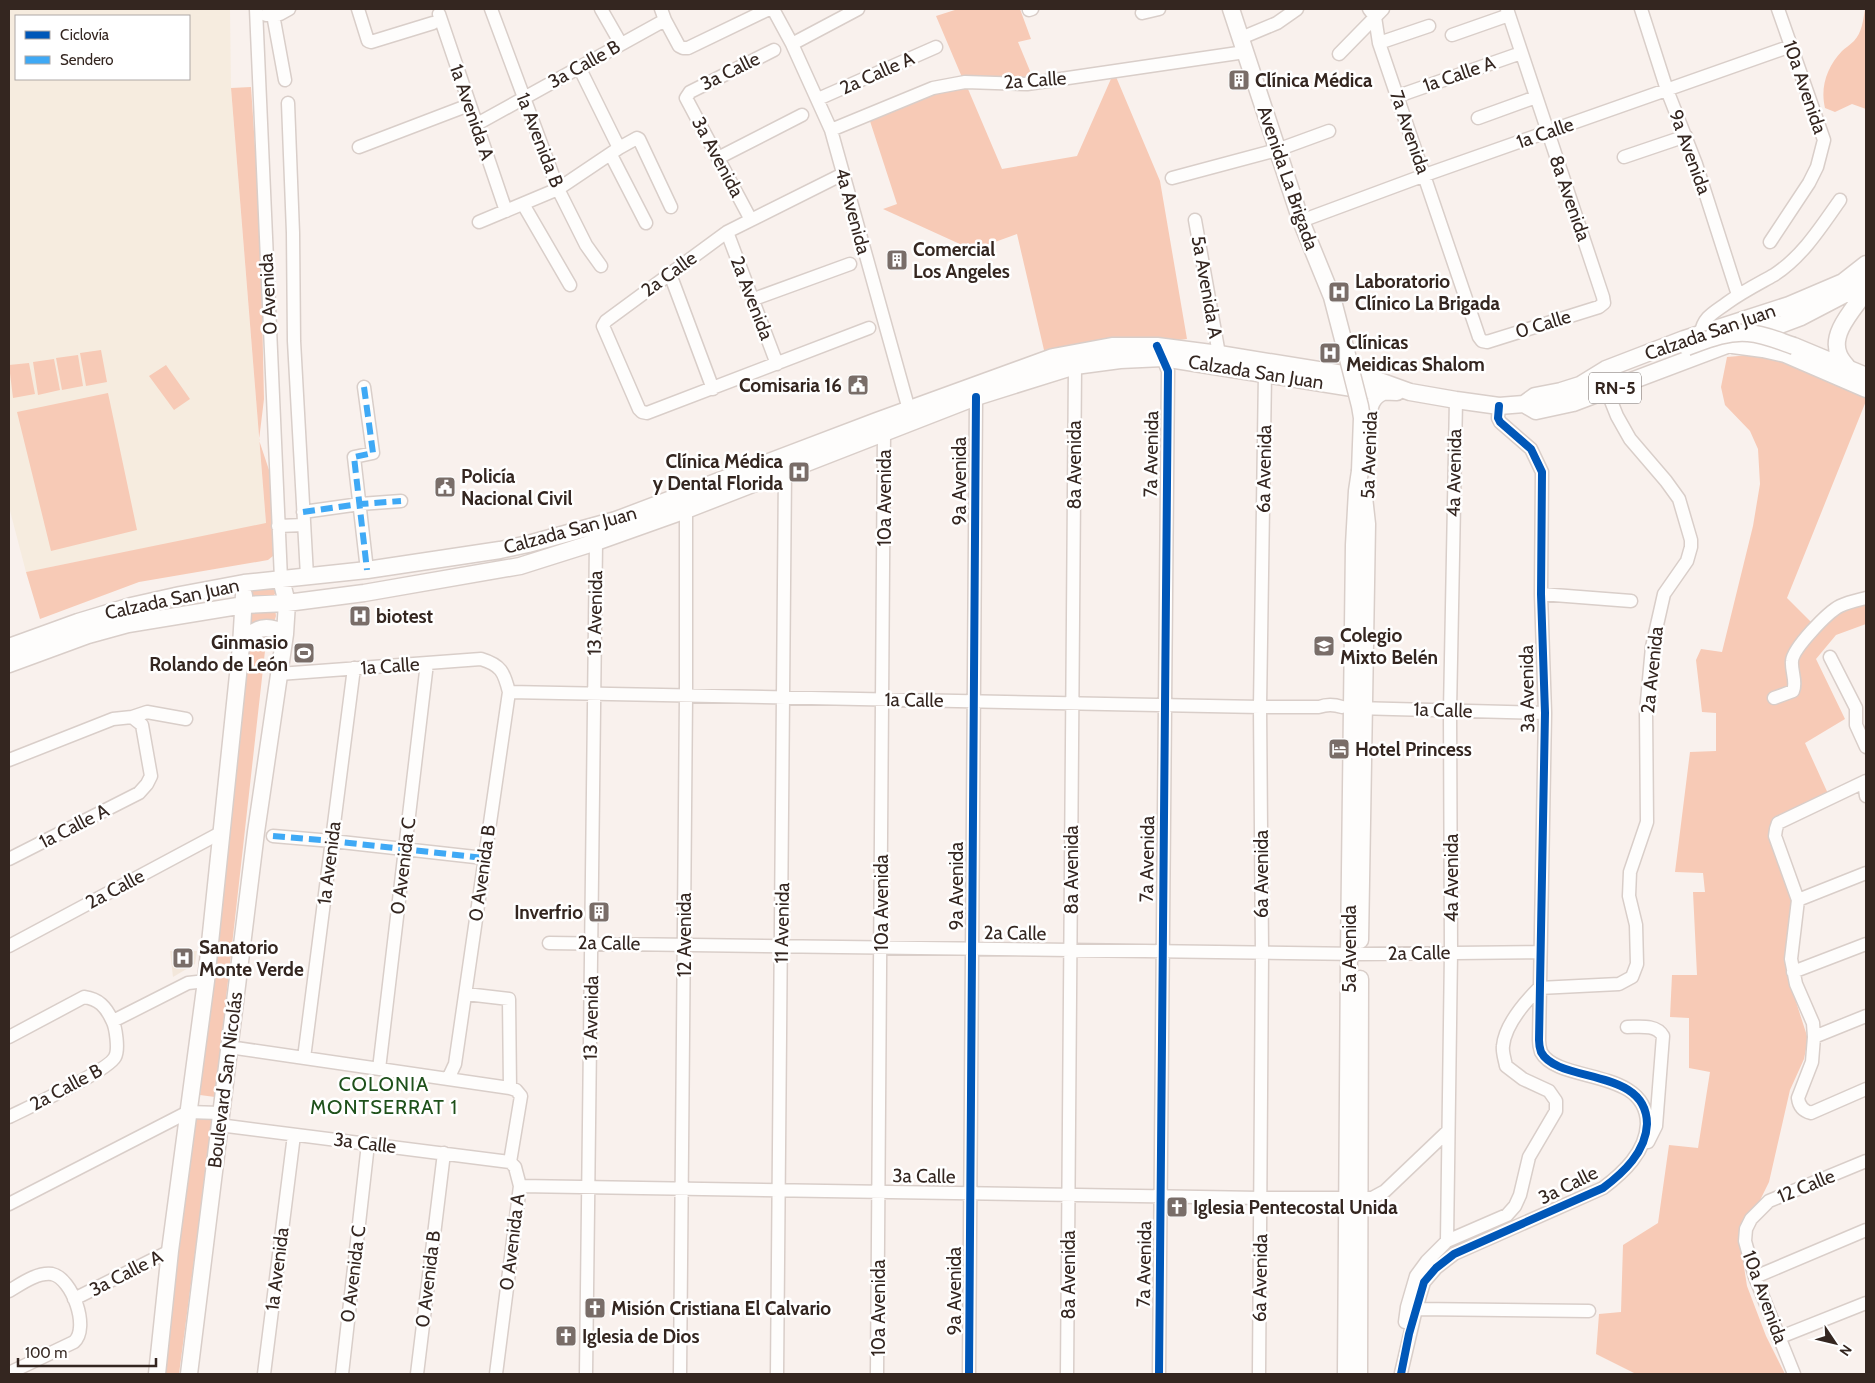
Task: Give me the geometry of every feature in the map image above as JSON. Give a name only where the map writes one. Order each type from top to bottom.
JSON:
[{"type":"main road","name":"Avenida La Brigada","points":[[1231,9],[1301,221],[1332,297],[1345,347]]},
{"type":"main road","name":"Calzada San Juan","points":[[9,664],[88,635],[128,624],[244,605],[287,603],[364,593],[520,566],[596,542],[683,503],[910,416],[1053,358],[1112,346],[1160,352],[1265,373],[1383,392],[1410,392],[1499,406],[1524,404],[1535,396],[1561,391],[1594,377],[1606,369],[1704,332],[1790,305],[1842,282],[1866,264]]},
{"type":"main road","name":"Calzada San Juan","points":[[1524,404],[1536,411],[1552,409],[1607,391],[1801,317],[1849,292],[1866,277]]},
{"type":"main road","points":[[1848,368],[1839,356],[1836,341],[1845,322],[1866,291]]},
{"type":"main road","points":[[1704,332],[1709,352]]},
{"type":"main road","points":[[1594,377],[1608,377],[1630,370],[1718,336],[1747,332],[1794,346],[1866,376]]},
{"type":"main road","points":[[1729,345],[1779,353],[1866,389]]},
{"type":"main road","name":"5a Avenida","points":[[1345,347],[1362,418],[1360,474],[1357,491],[1360,524]]},
{"type":"main road","name":"Calzada San Juan","points":[[910,416],[976,398],[1075,366],[1160,352],[1219,354],[1374,379],[1410,392]]},
{"type":"main road","name":"5a Avenida","points":[[1348,387],[1358,409],[1359,426],[1360,524],[1353,708],[1354,1198],[1359,1374]]},
{"type":"main road","name":"5a Avenida","points":[[1360,524],[1371,402],[1375,395],[1383,392]]},
{"type":"main road","name":"Calzada San Juan","points":[[9,646],[131,606],[244,583],[367,570],[500,550],[683,503],[785,471],[860,442],[881,427]]},
{"type":"main road","points":[[520,566],[530,556],[551,550],[564,543],[569,532]]},
{"type":"main road","name":"Boulevard San Nicolás","points":[[189,1374],[256,832],[285,634],[287,603],[280,579]]},
{"type":"main road","name":"Boulevard San Nicolás","points":[[157,1374],[170,1251],[206,981],[241,646],[244,583]]},
{"type":"main road","points":[[241,646],[247,636],[260,629],[276,629],[285,634]]},
{"type":"main road","name":"5a Avenida","points":[[1346,1374],[1354,1198]]},
{"type":"street","points":[[256,12],[280,14],[289,9]]},
{"type":"street","name":"1a Avenida A","points":[[358,9],[368,41],[371,42],[436,19],[477,124],[506,210]]},
{"type":"street","name":"1a Avenida B","points":[[491,9],[558,189],[586,246],[601,266]]},
{"type":"street","points":[[602,9],[621,44]]},
{"type":"street","points":[[663,14],[679,46],[688,48],[769,9]]},
{"type":"street","name":"4a Avenida","points":[[773,9],[792,44],[831,130],[910,416]]},
{"type":"street","points":[[792,44],[858,9]]},
{"type":"street","points":[[1142,13],[1159,9]]},
{"type":"street","points":[[1243,45],[1297,9]]},
{"type":"street","name":"9a Avenida","points":[[1641,9],[1667,90],[1686,136],[1738,295]]},
{"type":"street","name":"10a Avenida","points":[[1770,242],[1818,167],[1824,140],[1778,9]]},
{"type":"street","points":[[1339,54],[1376,11]]},
{"type":"street","name":"7a Avenida","points":[[1376,11],[1379,43],[1479,337],[1482,341]]},
{"type":"street","name":"0 Avenida","points":[[256,12],[280,579]]},
{"type":"street","points":[[272,12],[285,80]]},
{"type":"street","points":[[1452,35],[1508,12]]},
{"type":"street","name":"8a Avenida","points":[[1508,12],[1604,303]]},
{"type":"street","name":"3a Calle B","points":[[477,124],[621,44],[663,14]]},
{"type":"street","points":[[1379,43],[1429,26]]},
{"type":"street","name":"2a Calle","points":[[831,130],[933,88],[965,82],[1027,84],[1243,45]]},
{"type":"street","name":"1a Calle","points":[[1301,221],[1425,175],[1791,46]]},
{"type":"street","name":"2a Calle A","points":[[818,99],[936,47]]},
{"type":"street","name":"3a Calle","points":[[687,94],[774,50]]},
{"type":"street","name":"1a Calle A","points":[[1398,96],[1521,53]]},
{"type":"street","points":[[579,67],[646,223]]},
{"type":"street","name":"3a Avenida","points":[[687,94],[686,98],[751,220]]},
{"type":"street","points":[[1478,118],[1536,97]]},
{"type":"street","points":[[288,103],[293,233],[294,341],[307,576]]},
{"type":"street","points":[[359,147],[469,105]]},
{"type":"street","points":[[718,158],[802,115]]},
{"type":"street","points":[[1172,178],[1277,150],[1329,131]]},
{"type":"street","points":[[1624,157],[1686,136]]},
{"type":"street","points":[[479,222],[558,189],[637,138],[671,207]]},
{"type":"street","name":"2a Calle","points":[[713,389],[646,413],[642,412],[603,326],[604,323],[727,232],[843,174]]},
{"type":"street","points":[[1704,332],[1703,323],[1706,318],[1791,261],[1817,234],[1840,200]]},
{"type":"street","points":[[523,204],[570,285]]},
{"type":"street","name":"5a Avenida A","points":[[1195,220],[1219,354]]},
{"type":"street","name":"2a Avenida","points":[[727,232],[754,299],[777,364]]},
{"type":"street","points":[[754,299],[850,264]]},
{"type":"street","points":[[670,274],[713,389],[869,328]]},
{"type":"street","name":"0 Calle","points":[[1482,341],[1487,342],[1599,307],[1604,303]]},
{"type":"street","name":"7a Avenida","points":[[1159,1374],[1168,371],[1160,352]]},
{"type":"street","name":"8a Avenida","points":[[1067,1374],[1075,366]]},
{"type":"street","name":"6a Avenida","points":[[1259,1374],[1262,952],[1260,707],[1265,373]]},
{"type":"street","points":[[364,386],[373,453],[354,456],[367,570]]},
{"type":"street","name":"2a Avenida","points":[[1539,988],[1618,984],[1632,977],[1637,964],[1636,925],[1628,896],[1630,872],[1647,822],[1646,712],[1652,647],[1664,594],[1690,554],[1691,540],[1679,500],[1666,481],[1630,439],[1617,416],[1607,391]]},
{"type":"street","name":"9a Avenida","points":[[969,1374],[976,398]]},
{"type":"street","name":"4a Avenida","points":[[1447,1241],[1451,952],[1450,711],[1456,400]]},
{"type":"street","name":"3a Avenida","points":[[1499,406],[1498,418],[1500,422],[1531,449],[1542,472],[1541,594],[1545,713],[1539,988]]},
{"type":"street","name":"10a Avenida","points":[[877,1374],[882,700],[881,427]]},
{"type":"street","name":"11 Avenida","points":[[777,1374],[785,471]]},
{"type":"street","points":[[278,526],[360,504],[401,501]]},
{"type":"street","name":"12 Avenida","points":[[680,1374],[686,696],[683,503]]},
{"type":"street","name":"13 Avenida","points":[[586,1374],[596,542]]},
{"type":"street","points":[[1541,594],[1631,601]]},
{"type":"street","points":[[1774,698],[1793,691],[1795,685],[1792,660],[1794,653],[1822,621],[1839,606],[1866,598]]},
{"type":"street","points":[[1830,657],[1861,705],[1856,725],[1866,747]]},
{"type":"street","name":"1a Calle","points":[[279,674],[481,659],[500,667]]},
{"type":"street","name":"0 Avenida C","points":[[379,1069],[428,663]]},
{"type":"street","name":"0 Avenida B","points":[[448,1079],[455,1064],[509,692],[506,678],[500,667]]},
{"type":"street","name":"1a Avenida","points":[[304,1058],[354,668]]},
{"type":"street","name":"1a Calle","points":[[509,692],[1260,707],[1319,707],[1326,704],[1334,704],[1353,708],[1545,713]]},
{"type":"street","points":[[9,760],[113,719],[132,717],[147,712],[186,719]]},
{"type":"street","name":"1a Calle A","points":[[9,859],[139,793],[147,784],[151,776],[142,725],[132,717]]},
{"type":"street","points":[[1866,796],[1865,782],[1778,823],[1775,836],[1798,900],[1792,959],[1793,972],[1812,1024],[1814,1037],[1812,1062],[1798,1098],[1799,1104],[1806,1112],[1811,1113],[1866,1089]]},
{"type":"street","name":"2a Calle","points":[[9,946],[222,832]]},
{"type":"street","points":[[273,836],[484,858]]},
{"type":"street","points":[[1798,900],[1866,873]]},
{"type":"street","name":"2a Calle","points":[[549,943],[1354,954],[1540,952]]},
{"type":"street","points":[[1793,972],[1866,944]]},
{"type":"street","points":[[9,1037],[84,997],[93,998],[101,1003],[113,1021],[146,1006],[188,983],[206,981]]},
{"type":"street","points":[[1401,1374],[1402,1342],[1416,1276],[1427,1261],[1447,1241],[1506,1215],[1515,1206],[1520,1195],[1529,1157],[1556,1111],[1556,1101],[1549,1091],[1523,1079],[1506,1066],[1503,1046],[1520,1007],[1539,988]]},
{"type":"street","name":"3a Calle","points":[[1416,1309],[1424,1282],[1436,1268],[1454,1254],[1603,1188],[1622,1173],[1637,1154],[1647,1132],[1647,1114],[1644,1106],[1633,1094],[1614,1083],[1554,1064],[1542,1052],[1539,1040],[1539,988]]},
{"type":"street","points":[[466,994],[509,999],[510,1088]]},
{"type":"street","points":[[1814,1037],[1866,1016]]},
{"type":"street","name":"2a Calle B","points":[[9,1117],[112,1062],[117,1050],[113,1021]]},
{"type":"street","points":[[1627,1027],[1657,1029],[1663,1036],[1656,1126],[1644,1151],[1637,1154]]},
{"type":"street","points":[[229,1047],[516,1090],[521,1096],[510,1162]]},
{"type":"street","name":"3a Calle","points":[[9,1204],[188,1112],[294,1135],[510,1162]]},
{"type":"street","name":"3a Calle","points":[[520,1186],[1260,1198],[1372,1198],[1385,1191],[1448,1131]]},
{"type":"street","name":"1a Avenida","points":[[264,1374],[294,1135]]},
{"type":"street","name":"0 Avenida C","points":[[342,1374],[368,1144]]},
{"type":"street","name":"0 Avenida B","points":[[417,1374],[444,1153]]},
{"type":"street","name":"0 Avenida A","points":[[496,1374],[520,1186],[515,1167],[510,1162]]},
{"type":"street","name":"12 Calle","points":[[1751,1219],[1769,1201],[1866,1162]]},
{"type":"street","name":"10a Avenida","points":[[1751,1219],[1746,1229],[1745,1240],[1754,1276],[1794,1374]]},
{"type":"street","points":[[1754,1276],[1866,1230]]},
{"type":"street","name":"3a Calle A","points":[[9,1291],[42,1274],[52,1274],[64,1281],[74,1299],[170,1251]]},
{"type":"street","points":[[9,1373],[78,1339],[81,1323],[74,1299]]},
{"type":"street","points":[[1778,1338],[1866,1303]]},
{"type":"street","points":[[1401,1374],[1416,1309],[1589,1311]]},
{"type":"shaded area","points":[[9,9],[230,9],[231,89],[266,524],[26,572],[9,507]]},
{"type":"shaded area","points":[[958,9],[1020,9],[1031,39],[1018,42],[1035,83],[965,82],[1002,169],[1077,156],[1114,72],[1160,181],[1187,339],[1123,346],[1044,350],[1017,234],[973,250],[883,209],[897,204],[868,115],[964,82],[936,16]]},
{"type":"shaded area","points":[[1865,9],[1866,109],[1852,104],[1835,112],[1825,108],[1823,92],[1826,78],[1837,57],[1859,34]]},
{"type":"shaded area","points":[[251,87],[260,221],[264,399],[259,438],[231,88]]},
{"type":"shaded area","points":[[101,350],[107,382],[86,386],[80,353]]},
{"type":"shaded area","points":[[78,355],[83,386],[62,390],[56,358]]},
{"type":"shaded area","points":[[1750,355],[1774,357],[1866,396],[1866,401],[1787,598],[1817,628],[1849,606],[1866,605],[1866,624],[1836,635],[1816,659],[1845,719],[1805,743],[1830,798],[1773,828],[1792,900],[1789,980],[1808,1039],[1804,1059],[1790,1090],[1769,1182],[1740,1241],[1747,1286],[1766,1336],[1785,1374],[1636,1374],[1596,1354],[1599,1314],[1621,1312],[1623,1245],[1658,1223],[1669,1145],[1698,1148],[1710,1072],[1689,1068],[1689,1018],[1670,1017],[1672,975],[1697,975],[1693,892],[1705,892],[1703,873],[1675,872],[1690,752],[1716,751],[1716,713],[1702,712],[1696,660],[1701,649],[1722,652],[1753,526],[1760,484],[1758,449],[1750,431],[1725,405],[1721,387],[1727,357]]},
{"type":"shaded area","points":[[54,359],[60,390],[38,395],[33,362]]},
{"type":"shaded area","points":[[29,363],[35,394],[13,398],[9,365]]},
{"type":"shaded area","points":[[166,365],[190,399],[174,410],[149,376]]},
{"type":"shaded area","points":[[108,393],[137,530],[51,551],[17,412]]},
{"type":"shaded area","points":[[259,441],[270,473],[275,549],[273,556],[268,560],[139,582],[40,619],[26,572],[266,523]]},
{"type":"shaded area","points":[[274,584],[277,592],[273,596],[254,597],[251,594],[251,590]]},
{"type":"shaded area","points":[[275,608],[276,616],[265,651],[215,1097],[200,1095],[244,615]]},
{"type":"shaded area","name":"Sanatorio Monte Verde","points":[[170,951],[197,951],[195,964],[173,977]]},
{"type":"shaded area","points":[[194,1109],[214,1110],[179,1374],[160,1374]]},
{"type":"marked path","points":[[364,387],[373,453],[354,457],[367,570]]},
{"type":"marked path","points":[[303,512],[360,504],[401,501]]},
{"type":"marked path","points":[[273,836],[484,858]]},
{"type":"cycle path","points":[[1157,346],[1168,371],[1159,1374]]},
{"type":"cycle path","points":[[969,1374],[976,397]]},
{"type":"cycle path","points":[[1401,1374],[1409,1334],[1424,1282],[1436,1268],[1454,1254],[1603,1188],[1632,1161],[1643,1144],[1646,1134],[1647,1124],[1643,1106],[1633,1093],[1618,1085],[1565,1069],[1550,1062],[1541,1052],[1540,1048],[1545,713],[1541,594],[1542,472],[1531,449],[1500,422],[1498,418],[1499,406]]},
{"type":"place","name":"Clínica Médica","points":[[1239,80]]},
{"type":"place","name":"Comercial Los Angeles","points":[[897,260]]},
{"type":"place","name":"Laboratorio Clínico La Brigada","points":[[1339,292]]},
{"type":"place","name":"Clínicas Meidicas Shalom","points":[[1330,353]]},
{"type":"place","name":"Comisaria 16","points":[[858,385]]},
{"type":"place","name":"Clínica Médica y Dental Florida","points":[[799,472]]},
{"type":"place","name":"Policía Nacional Civil","points":[[445,487]]},
{"type":"place","name":"biotest","points":[[360,616]]},
{"type":"place","name":"Colegio Mixto Belén","points":[[1324,646]]},
{"type":"place","name":"Ginmasio Rolando de León","points":[[304,653]]},
{"type":"place","name":"Hotel Princess","points":[[1339,749]]},
{"type":"place","name":"Inverfrio","points":[[599,912]]},
{"type":"place","name":"Sanatorio Monte Verde","points":[[183,958]]},
{"type":"place","name":"Iglesia Pentecostal Unida","points":[[1177,1207]]},
{"type":"place","name":"Misión Cristiana El Calvario","points":[[595,1308]]},
{"type":"place","name":"Iglesia de Dios","points":[[566,1336]]},
{"type":"district","name":"COLONIA MONTSERRAT 1","points":[[384,1096]]}]
